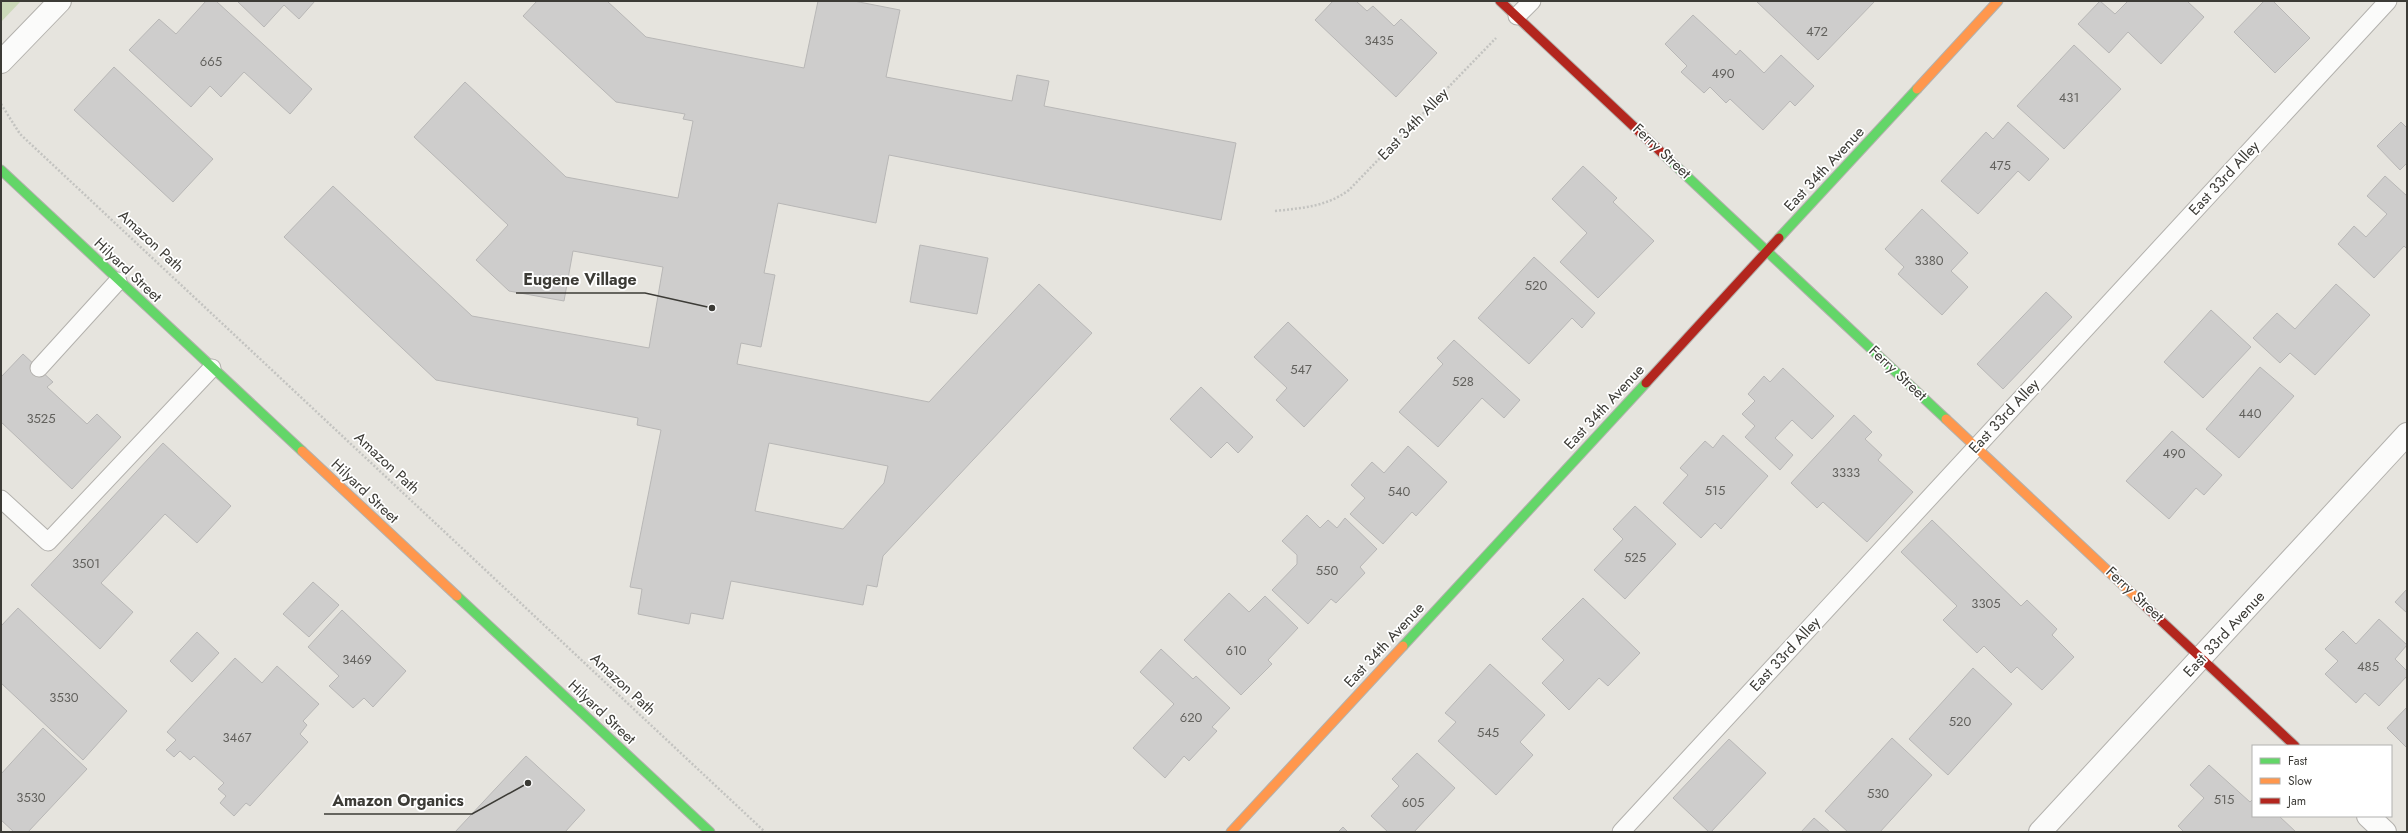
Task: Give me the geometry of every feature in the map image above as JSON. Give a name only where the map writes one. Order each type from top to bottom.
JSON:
[{"type":"street","points":[[1,62],[60,1]]},
{"type":"street","name":"Ferry Street","points":[[1500,1],[2202,657],[2294,745]]},
{"type":"street","name":"East 34th Avenue","points":[[1231,832],[1998,1]]},
{"type":"street","name":"Hilyard Street","points":[[1,170],[118,281],[710,832]]},
{"type":"street","name":"East 33rd Avenue","points":[[2040,832],[2407,434]]},
{"type":"street","points":[[2369,817],[2385,832]]},
{"type":"lane","points":[[1517,16],[1532,1]]},
{"type":"lane","name":"East 33rd Alley","points":[[1621,832],[2388,1]]},
{"type":"lane","points":[[39,368],[118,281]]},
{"type":"lane","points":[[1,499],[48,542],[212,368]]},
{"type":"path","name":"East 34th Alley","points":[[1275,211],[1323,205],[1338,199],[1349,190],[1517,16]]},
{"type":"path","name":"Amazon Path","points":[[1,104],[20,134],[765,832]]},
{"type":"green space","points":[[1,1],[21,1],[1,22]]},
{"type":"building","points":[[206,1],[216,1],[312,89],[290,114],[244,72],[221,97],[210,86],[191,107],[129,50],[159,19],[176,34]]},
{"type":"building","points":[[237,1],[315,1],[299,19],[284,5],[264,27]]},
{"type":"building","points":[[537,1],[607,1],[646,37],[804,68],[818,1],[854,1],[900,10],[886,77],[1012,101],[1017,75],[1049,81],[1044,106],[1236,143],[1221,220],[889,155],[876,223],[778,203],[764,273],[775,275],[761,347],[741,343],[737,364],[929,402],[1039,284],[1092,333],[883,556],[877,587],[867,585],[863,605],[731,581],[723,619],[691,613],[689,624],[638,614],[642,589],[630,587],[661,430],[637,425],[638,418],[436,380],[284,237],[333,186],[472,316],[649,348],[663,267],[573,251],[564,301],[509,291],[476,260],[508,225],[414,137],[465,82],[566,177],[678,198],[693,121],[683,119],[685,114],[616,102],[523,16]],"holes":[[[769,443],[888,466],[884,483],[843,529],[755,511]]]},
{"type":"building","points":[[1333,1],[1356,1],[1367,11],[1373,6],[1394,26],[1401,19],[1437,53],[1396,97],[1315,20]]},
{"type":"building","points":[[1756,1],[1875,1],[1818,60]]},
{"type":"building","points":[[2100,1],[2115,14],[2128,1],[2187,1],[2204,17],[2161,64],[2128,32],[2109,53],[2078,24]]},
{"type":"building","points":[[2264,1],[2273,1],[2310,38],[2275,73],[2234,32]]},
{"type":"building","points":[[1693,15],[1736,55],[1740,50],[1764,73],[1781,55],[1814,86],[1795,106],[1790,101],[1763,130],[1730,99],[1726,103],[1710,87],[1704,93],[1681,72],[1687,66],[1665,44]]},
{"type":"building","points":[[2074,45],[2121,89],[2064,149],[2017,106]]},
{"type":"building","points":[[114,67],[213,159],[173,202],[74,110]]},
{"type":"building","points":[[2008,122],[2049,159],[2029,181],[2018,171],[1978,214],[1941,181],[1986,132],[1993,139]]},
{"type":"building","points":[[2401,122],[2407,128],[2407,163],[2400,170],[2377,146]]},
{"type":"building","points":[[1583,166],[1617,198],[1613,202],[1654,241],[1598,298],[1560,262],[1587,233],[1552,199]]},
{"type":"building","points":[[2385,176],[2407,196],[2407,249],[2404,246],[2374,278],[2338,244],[2354,226],[2366,237],[2387,214],[2367,196]]},
{"type":"building","points":[[1922,209],[1968,253],[1951,271],[1968,287],[1942,315],[1898,274],[1904,267],[1885,249]]},
{"type":"building","points":[[920,245],[988,258],[977,314],[910,302]]},
{"type":"building","points":[[1534,257],[1595,313],[1582,328],[1572,318],[1529,364],[1478,318]]},
{"type":"building","points":[[2336,284],[2370,315],[2315,375],[2290,353],[2280,363],[2253,338],[2277,313],[2295,329]]},
{"type":"building","points":[[2046,292],[2072,317],[2003,389],[1977,364]]},
{"type":"building","points":[[2211,310],[2251,347],[2203,398],[2164,362]]},
{"type":"building","points":[[1288,322],[1348,380],[1304,427],[1276,400],[1287,388],[1254,357]]},
{"type":"building","points":[[1454,340],[1520,400],[1504,418],[1482,398],[1438,447],[1399,412],[1443,364],[1437,358]]},
{"type":"building","points":[[23,354],[53,382],[47,387],[87,424],[97,414],[121,437],[72,489],[1,422],[1,377]]},
{"type":"building","points":[[2260,367],[2294,396],[2239,458],[2206,429]]},
{"type":"building","points":[[1783,368],[1834,416],[1812,439],[1792,420],[1775,438],[1793,455],[1780,470],[1745,437],[1755,426],[1742,414],[1755,401],[1748,394],[1764,376],[1770,382]]},
{"type":"building","points":[[1201,387],[1253,437],[1238,453],[1227,442],[1211,458],[1170,419]]},
{"type":"building","points":[[1854,415],[1872,432],[1865,439],[1882,455],[1878,460],[1913,492],[1867,542],[1823,502],[1817,508],[1791,483]]},
{"type":"building","points":[[2172,431],[2222,475],[2204,495],[2196,488],[2169,519],[2126,481]]},
{"type":"building","points":[[1723,435],[1768,476],[1721,529],[1715,523],[1701,538],[1663,503],[1688,475],[1680,468],[1705,441],[1713,448]]},
{"type":"building","points":[[163,443],[231,506],[197,543],[165,514],[101,583],[133,612],[100,649],[31,585]]},
{"type":"building","points":[[1408,446],[1447,482],[1416,516],[1412,512],[1383,544],[1350,514],[1365,498],[1351,485],[1372,462],[1384,473]]},
{"type":"building","points":[[1635,506],[1676,544],[1625,599],[1594,570],[1623,539],[1613,529]]},
{"type":"building","points":[[1307,515],[1320,528],[1328,520],[1337,528],[1345,518],[1377,549],[1360,567],[1365,573],[1336,603],[1331,599],[1308,624],[1272,590],[1297,564],[1297,555],[1282,541]]},
{"type":"building","points":[[1932,520],[2021,606],[2027,600],[2057,629],[2052,635],[2074,657],[2042,690],[2017,667],[2011,673],[1984,646],[1977,653],[1943,620],[1957,606],[1901,552]]},
{"type":"building","points":[[313,582],[339,605],[309,637],[283,614]]},
{"type":"building","points":[[2407,589],[2407,613],[2395,602]]},
{"type":"building","points":[[1229,593],[1249,612],[1265,596],[1298,628],[1268,660],[1272,664],[1241,695],[1184,640]]},
{"type":"building","points":[[1583,598],[1640,653],[1608,686],[1599,678],[1569,710],[1542,683],[1564,660],[1542,639]]},
{"type":"building","points":[[18,608],[127,711],[83,760],[1,683],[1,626]]},
{"type":"building","points":[[342,610],[406,671],[373,707],[364,698],[353,708],[329,686],[339,676],[308,647]]},
{"type":"building","points":[[2379,619],[2407,645],[2395,659],[2407,671],[2407,676],[2379,706],[2365,693],[2356,703],[2325,674],[2338,661],[2325,649],[2343,631],[2356,644]]},
{"type":"building","points":[[197,632],[219,653],[192,682],[170,661]]},
{"type":"building","points":[[1161,649],[1193,679],[1196,676],[1230,708],[1212,727],[1217,731],[1189,761],[1184,756],[1165,778],[1133,748],[1174,704],[1140,672]]},
{"type":"building","points":[[235,658],[262,683],[277,666],[319,704],[303,721],[307,725],[300,734],[308,742],[250,806],[246,803],[234,816],[220,803],[226,796],[218,789],[224,783],[194,756],[190,760],[180,751],[174,757],[166,750],[176,740],[167,732]]},
{"type":"building","points":[[1490,664],[1545,715],[1520,742],[1533,755],[1496,795],[1438,741],[1456,722],[1445,713]]},
{"type":"building","points":[[1973,668],[2012,704],[1948,775],[1909,739]]},
{"type":"building","points":[[2407,707],[2407,748],[2387,728]]},
{"type":"building","points":[[43,728],[87,769],[28,832],[14,832],[1,820],[1,774]]},
{"type":"building","points":[[1892,738],[1932,775],[1880,832],[1848,832],[1825,811]]},
{"type":"building","points":[[1729,739],[1766,773],[1711,832],[1709,832],[1673,798]]},
{"type":"building","points":[[1417,753],[1455,788],[1414,832],[1388,832],[1371,816],[1399,786],[1392,779]]},
{"type":"building","points":[[526,756],[585,810],[565,832],[455,832]]},
{"type":"building","points":[[2209,765],[2250,802],[2252,800],[2252,817],[2280,817],[2296,832],[2184,832],[2178,826],[2204,798],[2190,785]]},
{"type":"building","points":[[1814,818],[1830,832],[1801,832]]},
{"type":"building","points":[[1343,827],[1348,832],[1338,832]]},
{"type":"traffic: fast","points":[[1779,238],[1917,89]]},
{"type":"traffic: fast","points":[[1662,153],[1946,419]]},
{"type":"traffic: fast","points":[[1,170],[302,451]]},
{"type":"traffic: fast","points":[[1403,646],[1646,383]]},
{"type":"traffic: fast","points":[[457,596],[710,832]]},
{"type":"traffic: slow","points":[[1917,89],[1998,1]]},
{"type":"traffic: slow","points":[[1946,419],[2141,602]]},
{"type":"traffic: slow","points":[[302,451],[457,596]]},
{"type":"traffic: slow","points":[[1231,832],[1403,646]]},
{"type":"traffic: jam","points":[[1500,1],[1662,153]]},
{"type":"traffic: jam","points":[[1646,383],[1779,238]]},
{"type":"traffic: jam","points":[[2141,602],[2294,745]]},
{"type":"place","name":"Eugene Village","points":[[712,308]]},
{"type":"place","name":"Amazon Organics","points":[[528,783]]}]
